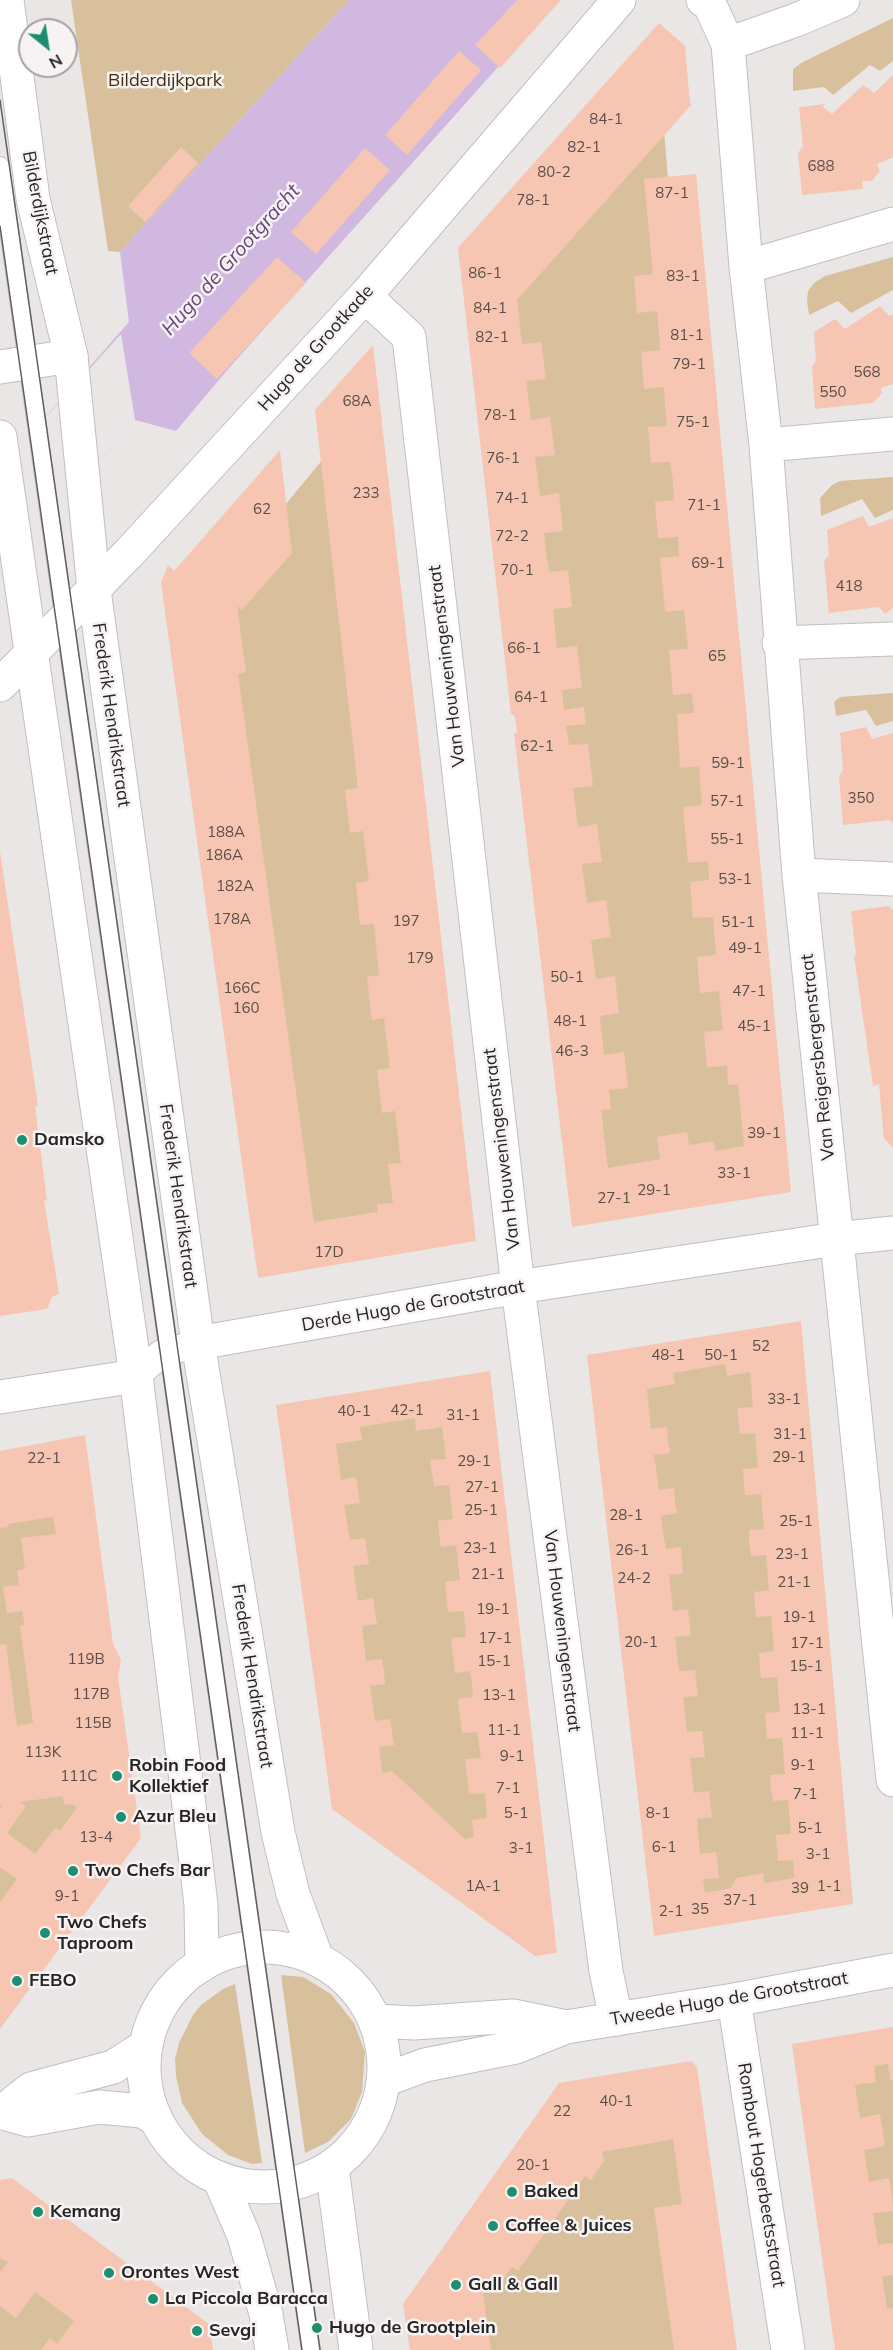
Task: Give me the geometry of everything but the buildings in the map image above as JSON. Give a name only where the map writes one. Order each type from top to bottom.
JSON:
[{"type":"street","name":"Bilderdijkstraat","points":[[7,0],[33,199],[72,371],[78,426]]},
{"type":"street","name":"Hugo de Grootkade","points":[[0,685],[94,590],[365,296],[619,0]]},
{"type":"street","points":[[703,0],[709,3],[728,44],[817,12],[843,0]]},
{"type":"street","name":"Van Reigersbergenstraat","points":[[728,44],[746,267],[766,445],[779,643],[799,875],[836,1239],[883,1600],[893,1780]]},
{"type":"street","points":[[746,267],[893,224]]},
{"type":"street","name":"Van Houweningenstraat","points":[[365,296],[409,337],[518,1287],[606,1971],[616,2019]]},
{"type":"street","points":[[14,364],[72,371]]},
{"type":"street","name":"Frederik Hendrikstraat","points":[[78,426],[94,590],[184,1348],[278,1832],[290,1887],[317,1959]]},
{"type":"street","points":[[766,445],[893,434]]},
{"type":"street","points":[[2,450],[19,553],[136,1376],[201,1905],[202,1965]]},
{"type":"street","points":[[779,643],[893,639]]},
{"type":"street","points":[[799,875],[893,879]]},
{"type":"street","points":[[836,1239],[893,1233]]},
{"type":"street","name":"Derde Hugo de Grootstraat","points":[[136,1376],[161,1354],[184,1348],[518,1287],[836,1239]]},
{"type":"street","points":[[0,1397],[136,1376]]},
{"type":"street","points":[[254,1947],[280,1948],[317,1959],[338,1972],[355,1988],[376,2021],[384,2057],[384,2080],[372,2119],[354,2146],[332,2167],[288,2185],[244,2185],[219,2178],[186,2157],[172,2144],[156,2119],[145,2084],[146,2046],[152,2023],[163,2002],[177,1984],[215,1957],[254,1947]]},
{"type":"street","name":"Tweede Hugo de Grootstraat","points":[[384,2080],[425,2065],[516,2047],[566,2027],[734,2000],[893,1970]]},
{"type":"street","name":"Rombout Hogerbeetsstraat","points":[[734,2000],[788,2350]]},
{"type":"street","name":"Tweede Hugo de Grootstraat","points":[[376,2021],[414,2023],[513,2016],[566,2027]]},
{"type":"street","points":[[1,2112],[31,2089],[113,2067],[146,2046]]},
{"type":"street","points":[[1,2112],[28,2120],[99,2107],[142,2111],[156,2119]]},
{"type":"street","points":[[332,2167],[356,2350]]},
{"type":"street","points":[[219,2178],[244,2236],[266,2314],[272,2350]]},
{"type":"lane","name":"Bilderdijkstraat","points":[[0,166],[14,364],[37,426],[51,516]]},
{"type":"lane","name":"Frederik Hendrikstraat","points":[[51,516],[184,1348],[254,1947]]},
{"type":"lane","points":[[254,1947],[312,2350]]},
{"type":"green space","name":"Bilderdijkpark","points":[[71,0],[349,0],[120,252],[108,251],[78,47],[78,18],[74,18]]},
{"type":"green space","points":[[893,18],[893,61],[880,71],[870,65],[833,95],[824,87],[793,91],[793,69]]},
{"type":"green space","points":[[661,93],[748,1155],[609,1180],[503,285]]},
{"type":"green space","points":[[893,257],[893,290],[851,313],[838,301],[809,315],[808,291],[814,283],[825,276]]},
{"type":"green space","points":[[338,441],[411,1207],[297,1229],[212,593]]},
{"type":"green space","points":[[893,477],[893,510],[875,518],[862,499],[821,516],[820,498],[832,485],[840,481]]},
{"type":"green space","points":[[893,693],[893,721],[876,726],[866,710],[836,716],[834,702],[840,697]]},
{"type":"green space","points":[[770,1355],[804,1899],[705,1912],[640,1368]]},
{"type":"green space","points":[[453,1399],[518,1916],[370,1792],[320,1416]]},
{"type":"green space","points":[[54,1496],[102,1820],[0,1974],[0,1504]]},
{"type":"green space","points":[[281,1975],[303,1977],[331,1994],[354,2023],[365,2052],[362,2092],[351,2119],[328,2142],[305,2153]]},
{"type":"green space","points":[[235,1984],[262,2163],[252,2164],[228,2155],[202,2134],[182,2103],[176,2076],[175,2059],[179,2043],[193,2015],[201,2005],[223,1989]]},
{"type":"green space","points":[[893,2056],[893,2350],[848,2057]]},
{"type":"green space","points":[[690,2115],[715,2350],[461,2350],[458,2324],[585,2126]]},
{"type":"green space","points":[[0,2234],[149,2350],[0,2350]]},
{"type":"water","name":"Hugo de Grootgracht","points":[[349,0],[558,0],[229,368],[176,431],[135,420],[0,575],[30,435],[129,322],[120,252]]},
{"type":"pier","points":[[121,334],[135,420],[0,575],[0,468]]},
{"type":"tram line","points":[[0,100],[320,2350]]},
{"type":"tram line","points":[[0,226],[302,2350]]},
{"type":"place","name":"Damsko","points":[[22,1140]]},
{"type":"place","name":"Robin Food Kollektief","points":[[117,1776]]},
{"type":"place","name":"Azur Bleu","points":[[121,1817]]},
{"type":"place","name":"Two Chefs Bar","points":[[73,1871]]},
{"type":"place","name":"Two Chefs Taproom","points":[[45,1933]]},
{"type":"place","name":"FEBO","points":[[17,1981]]},
{"type":"place","name":"Baked","points":[[512,2192]]},
{"type":"place","name":"Kemang","points":[[38,2212]]},
{"type":"place","name":"Coffee & Juices","points":[[493,2226]]},
{"type":"place","name":"Orontes West","points":[[109,2273]]},
{"type":"place","name":"Gall & Gall","points":[[456,2285]]},
{"type":"place","name":"La Piccola Baracca","points":[[153,2299]]},
{"type":"place","name":"Hugo de Grootplein","points":[[317,2328]]},
{"type":"place","name":"Sevgi","points":[[197,2331]]}]
